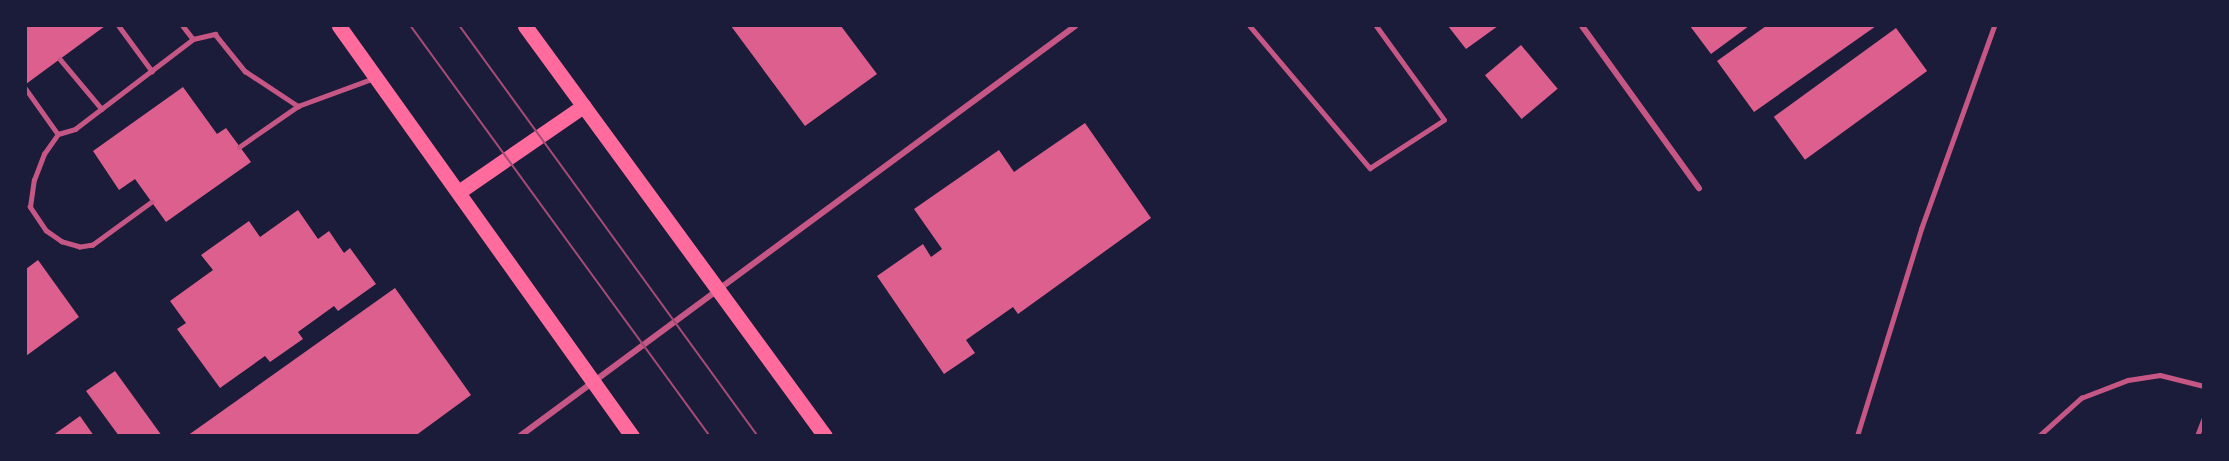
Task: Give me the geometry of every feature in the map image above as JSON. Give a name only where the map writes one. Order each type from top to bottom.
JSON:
[{"type":"main road","points":[[339,26],[460,191],[592,383],[632,435]]},
{"type":"main road","points":[[525,26],[825,435]]},
{"type":"main road","points":[[460,191],[584,106]]},
{"type":"street","points":[[520,435],[1075,26]]},
{"type":"street","points":[[1582,26],[1699,188]]},
{"type":"lane","points":[[119,26],[152,71]]},
{"type":"lane","points":[[183,26],[193,39]]},
{"type":"lane","points":[[1250,26],[1370,168],[1444,120],[1376,26]]},
{"type":"lane","points":[[1857,435],[1921,229],[1994,26]]},
{"type":"lane","points":[[152,202],[93,245],[80,247],[62,242],[46,231],[30,207],[34,180],[44,154],[58,134],[75,129],[193,39],[215,34],[264,87],[298,106]]},
{"type":"lane","points":[[60,59],[102,109]]},
{"type":"lane","points":[[239,147],[298,106],[376,77]]},
{"type":"lane","points":[[26,89],[58,134]]},
{"type":"lane","points":[[2040,435],[2081,398],[2128,380],[2160,375],[2204,386]]},
{"type":"lane","points":[[2197,435],[2204,418]]},
{"type":"building","points":[[26,26],[105,26],[26,84]]},
{"type":"building","points":[[731,26],[841,26],[877,74],[805,126]]},
{"type":"building","points":[[1448,26],[1498,26],[1466,49]]},
{"type":"building","points":[[1690,26],[1749,26],[1711,54]]},
{"type":"building","points":[[1766,26],[1876,26],[1754,112],[1717,61]]},
{"type":"building","points":[[1896,28],[1927,71],[1805,160],[1774,117]]},
{"type":"building","points":[[1521,45],[1558,89],[1522,119],[1485,75]]},
{"type":"building","points":[[183,87],[217,134],[226,128],[251,162],[166,222],[135,179],[119,190],[93,151]]},
{"type":"building","points":[[1085,123],[1151,218],[1018,314],[1013,307],[966,340],[975,353],[944,374],[877,276],[923,244],[931,257],[942,249],[914,209],[999,150],[1014,172]]},
{"type":"building","points":[[298,210],[318,239],[329,231],[344,253],[350,248],[376,284],[338,311],[334,306],[298,332],[303,339],[270,362],[265,356],[220,388],[177,329],[186,323],[170,301],[213,270],[201,255],[249,221],[260,237]]},
{"type":"building","points":[[38,260],[79,317],[26,356],[26,269]]},
{"type":"building","points":[[395,288],[471,395],[415,436],[187,436]]},
{"type":"building","points":[[115,371],[162,436],[119,436],[86,391]]},
{"type":"building","points":[[80,416],[94,436],[52,436]]},
{"type":"tram line","points":[[411,26],[710,436]]},
{"type":"tram line","points":[[460,26],[758,436]]}]
